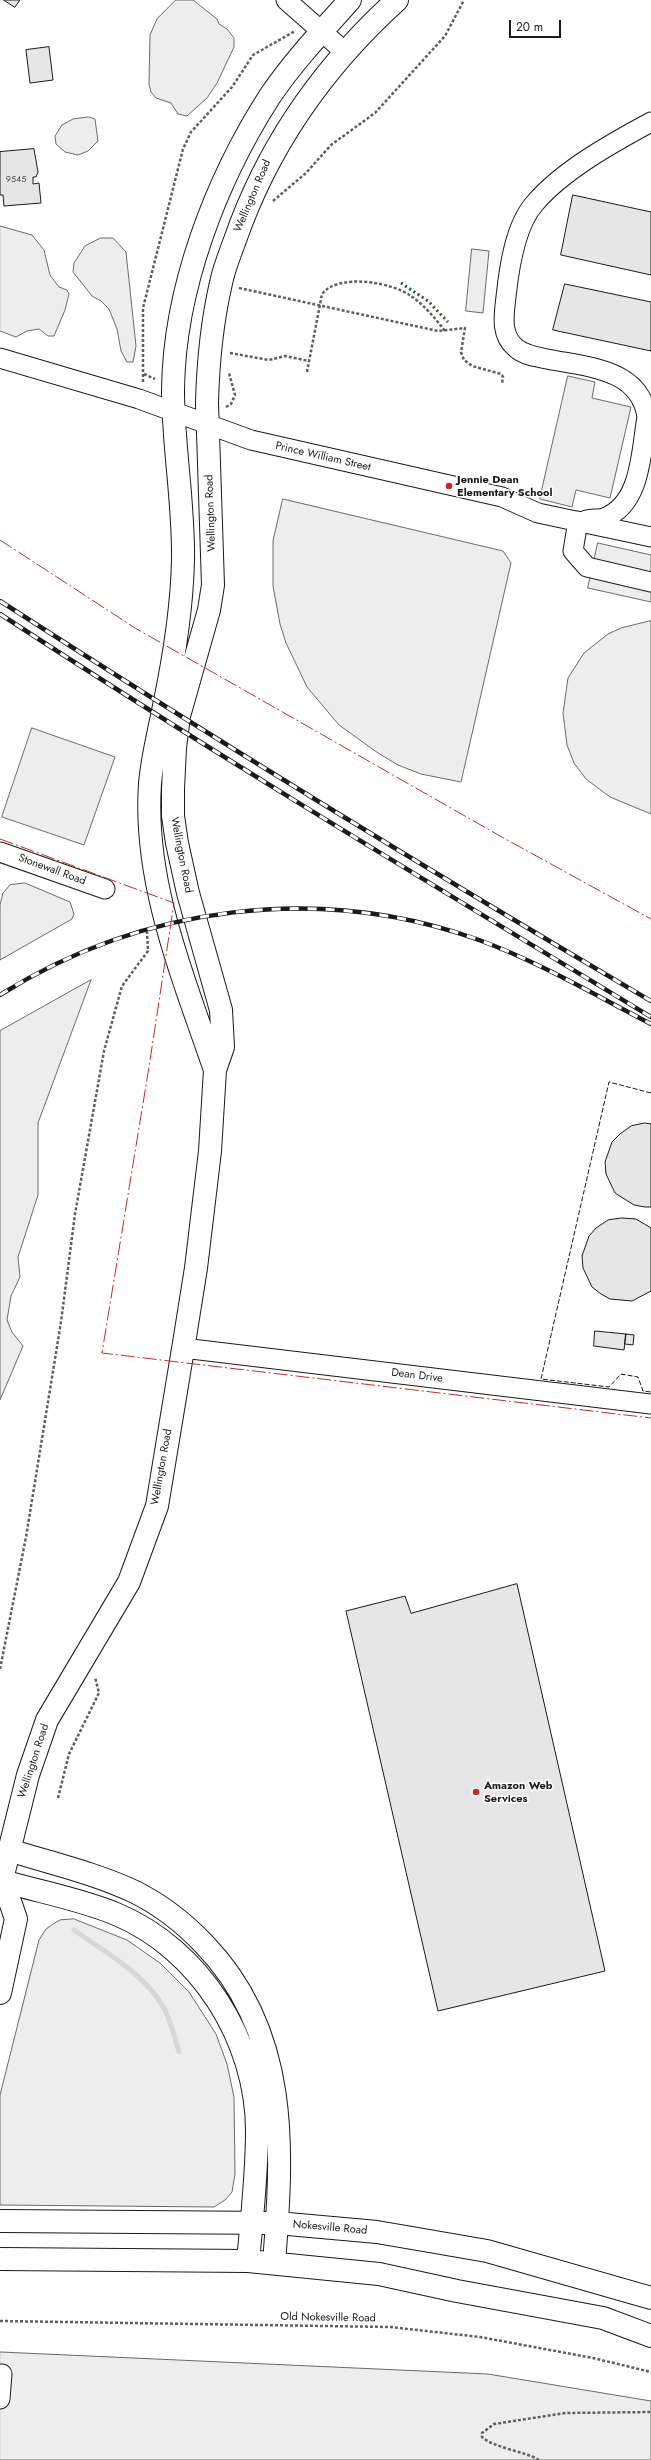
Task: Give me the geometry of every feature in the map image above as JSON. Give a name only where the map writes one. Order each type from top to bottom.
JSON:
[{"type":"main road","name":"Wellington Road","points":[[214,1070],[165,924],[150,824],[150,786],[153,761],[174,656],[183,560],[182,500],[174,411],[174,375],[184,302],[205,226],[230,168],[314,24],[350,0]]},
{"type":"main road","name":"Wellington Road","points":[[0,1993],[16,1919],[1,1883],[4,1848],[40,1738],[62,1693],[129,1582],[157,1506],[196,1268],[210,1151],[214,1070],[223,1047],[221,1010],[188,893],[177,843],[173,796],[177,727],[209,610],[213,585],[215,417],[208,374],[235,287],[247,205],[272,153],[309,98],[345,52],[397,0]]},
{"type":"main road","points":[[4,1848],[105,1880],[134,1892],[158,1905],[180,1922],[225,1968],[250,2008],[266,2048],[273,2078],[279,2163],[274,2263]]},
{"type":"main road","points":[[1,1883],[97,1907],[137,1924],[177,1952],[206,1983],[241,2042],[252,2089],[257,2130],[248,2261]]},
{"type":"main road","name":"Nokesville Road","points":[[6,2221],[277,2223],[377,2232],[488,2251],[651,2298]]},
{"type":"main road","points":[[5,2259],[248,2261],[380,2274],[603,2318],[651,2336]]},
{"type":"street","points":[[286,0],[345,52]]},
{"type":"street","points":[[651,122],[606,147],[572,171],[534,203],[516,244],[509,271],[504,327],[515,348],[532,356],[613,373],[634,387],[641,396],[646,409],[647,417],[635,484],[630,495],[621,506],[604,518],[578,521],[573,551],[582,563],[592,569],[651,582]]},
{"type":"street","name":"Prince William Street","points":[[0,358],[174,411],[215,417],[251,440],[502,498],[532,512],[651,537]]},
{"type":"street","name":"Stonewall Road","points":[[0,852],[105,889]]},
{"type":"street","name":"Dean Drive","points":[[183,1348],[651,1404]]},
{"type":"street","points":[[0,2400],[2,2374]]},
{"type":"path","points":[[269,204],[306,173],[331,145],[361,124],[388,99],[445,36],[464,0]]},
{"type":"path","points":[[144,374],[142,366],[143,330],[147,290],[171,205],[183,149],[191,132],[232,87],[253,55],[293,32],[314,24]]},
{"type":"path","points":[[307,372],[322,294],[336,284],[358,282],[385,285],[412,296],[445,331]]},
{"type":"path","points":[[235,287],[438,331],[465,328],[461,352],[464,360],[472,366],[501,374],[503,377],[502,384]]},
{"type":"path","points":[[228,360],[229,347]]},
{"type":"path","points":[[228,353],[269,360],[285,356],[309,361]]},
{"type":"path","points":[[215,417],[231,404],[235,395],[228,367]]},
{"type":"path","points":[[0,1669],[28,1529],[61,1322],[75,1214],[104,1051],[122,986],[148,951],[147,928]]},
{"type":"path","points":[[58,1798],[61,1779],[69,1754],[99,1693],[89,1647]]},
{"type":"path","name":"Old Nokesville Road","points":[[0,2321],[390,2327],[480,2337],[593,2358],[651,2372]]},
{"type":"path","points":[[540,2460],[519,2451],[488,2442],[482,2437],[482,2433],[494,2424],[566,2413],[651,2412]]},
{"type":"shaded area","points":[[176,0],[193,0],[217,19],[219,24],[227,29],[234,38],[234,47],[217,83],[207,98],[187,116],[178,114],[171,103],[156,98],[151,92],[149,84],[150,35],[157,19]]},
{"type":"shaded area","points":[[89,117],[95,119],[98,141],[88,151],[78,155],[65,152],[56,144],[55,136],[62,125],[73,119]]},
{"type":"shaded area","points":[[0,226],[32,235],[44,250],[50,275],[59,287],[67,290],[69,294],[65,310],[54,336],[48,336],[39,329],[27,331],[16,337],[0,331]]},
{"type":"shaded area","points":[[101,238],[113,238],[126,252],[136,346],[133,362],[127,362],[121,351],[117,329],[109,309],[101,301],[92,296],[73,272],[74,263],[85,246]]},
{"type":"shaded area","points":[[472,249],[489,251],[483,313],[466,311]]},
{"type":"shaded area","points":[[568,376],[595,382],[592,398],[631,407],[610,498],[576,490],[572,507],[540,499]]},
{"type":"shaded area","points":[[283,499],[503,551],[511,563],[461,782],[421,774],[398,765],[378,753],[339,725],[307,687],[286,643],[280,624],[273,586],[273,541]]},
{"type":"shaded area","points":[[598,543],[651,555],[651,602],[588,588]]},
{"type":"shaded area","points":[[651,621],[651,814],[610,797],[586,779],[574,763],[567,745],[563,713],[568,678],[584,653],[608,634],[621,628]]},
{"type":"shaded area","points":[[32,728],[115,757],[84,845],[2,817]]},
{"type":"shaded area","points":[[25,883],[70,902],[74,914],[72,919],[0,960],[0,905],[3,893],[10,885]]},
{"type":"shaded area","points":[[91,980],[38,1123],[38,1195],[18,1257],[20,1277],[11,1296],[7,1320],[12,1332],[23,1346],[0,1400],[0,1031]]},
{"type":"shaded area","points":[[74,1919],[127,1940],[160,1963],[189,1992],[216,2034],[227,2064],[234,2097],[235,2174],[232,2192],[225,2200],[214,2207],[0,2205],[0,2095],[39,1940],[46,1929],[53,1924],[60,1920]]},
{"type":"shaded area","points":[[0,2352],[488,2374],[651,2401],[651,2460],[0,2460]]},
{"type":"building","points":[[4,0],[20,0],[15,7]]},
{"type":"building","points":[[49,47],[53,80],[30,83],[26,50]]},
{"type":"building","points":[[34,149],[38,172],[36,177],[33,177],[33,184],[39,183],[41,203],[4,206],[3,195],[0,195],[0,152]]},
{"type":"building","points":[[573,195],[651,212],[651,275],[561,255]]},
{"type":"building","points":[[565,284],[651,302],[651,351],[553,330]]},
{"type":"building","points":[[645,1123],[651,1124],[651,1207],[634,1205],[615,1193],[606,1174],[605,1162],[612,1142],[620,1134],[631,1126]]},
{"type":"building","points":[[622,1218],[636,1219],[651,1228],[651,1291],[632,1301],[610,1299],[601,1294],[592,1287],[583,1268],[582,1256],[589,1236],[596,1228],[608,1220]]},
{"type":"building","points":[[595,1331],[626,1334],[624,1350],[594,1346]]},
{"type":"building","points":[[626,1334],[634,1335],[633,1345],[625,1344]]},
{"type":"building","name":"Amazon Web Services","points":[[517,1584],[605,1971],[438,2011],[346,1611],[405,1596],[411,1613]]},
{"type":"waterway","points":[[74,1930],[124,1964],[156,1996],[164,2008],[173,2030],[179,2052]]},
{"type":"railway","points":[[0,601],[161,704],[323,804],[651,1001]]},
{"type":"railway","points":[[0,614],[243,768],[651,1017]]},
{"type":"railway","points":[[0,995],[55,964],[113,940],[172,923],[234,912],[295,909],[357,912],[419,922],[479,940],[523,958],[588,990],[651,1024]]},
{"type":"hedge","points":[[401,283],[428,301],[448,322]]},
{"type":"fence","points":[[651,1093],[609,1082],[541,1379],[609,1387],[621,1374],[638,1377],[643,1391],[651,1392]]},
{"type":"power","points":[[0,540],[135,628],[500,836],[651,919]]},
{"type":"power","points":[[0,839],[174,903],[149,1067],[102,1353],[651,1418]]},
{"type":"place","name":"Jennie Dean Elementary School","points":[[449,486]]},
{"type":"place","name":"Amazon Web Services","points":[[476,1792]]}]
